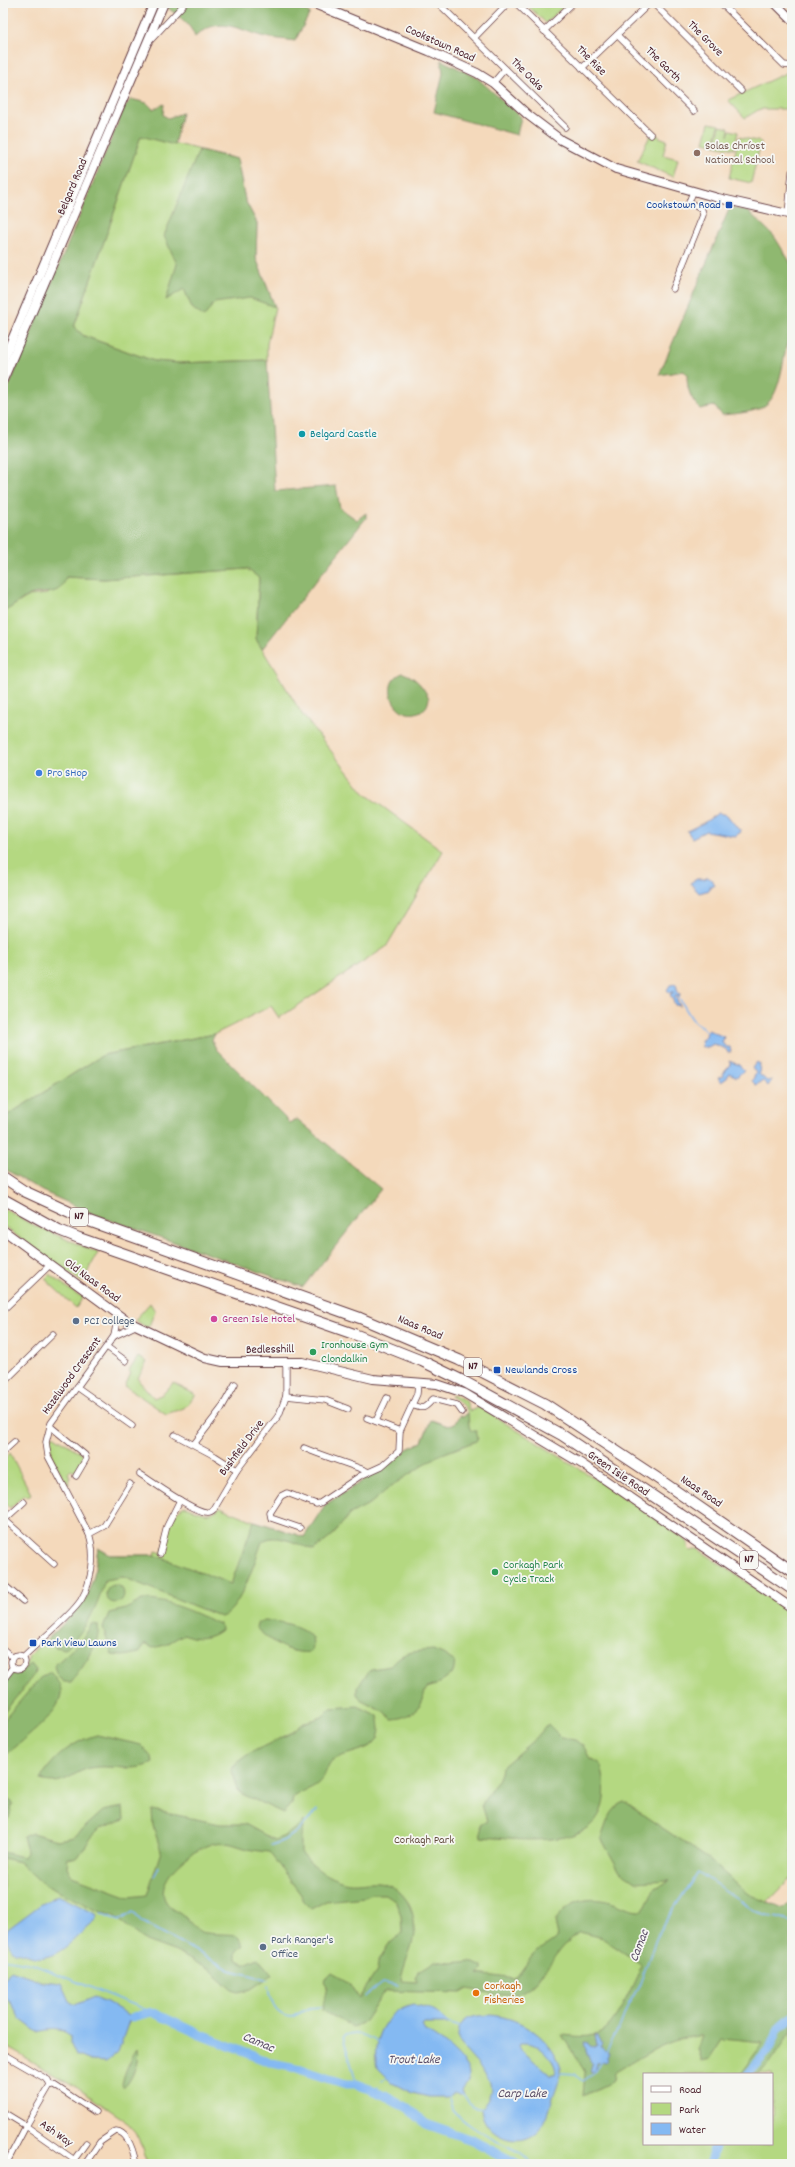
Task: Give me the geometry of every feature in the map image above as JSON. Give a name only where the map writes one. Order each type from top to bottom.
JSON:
[{"type":"highway","name":"Naas Road","points":[[3,1177],[24,1191],[89,1222],[360,1318],[459,1360],[545,1404],[792,1571]]},
{"type":"highway","name":"N7","points":[[3,1199],[59,1230],[79,1238],[354,1334],[422,1361],[463,1381],[562,1435],[789,1588]]},
{"type":"highway","name":"N7","points":[[763,1551],[792,1565]]},
{"type":"street","name":"Belgard Road","points":[[3,380],[5,362],[154,3]]},
{"type":"street","name":"Belgard Road","points":[[5,362],[164,3]]},
{"type":"street","points":[[143,50],[175,16],[185,3]]},
{"type":"street","name":"Cookstown Road","points":[[312,3],[460,64],[493,83],[528,115],[572,147],[616,169],[693,192],[790,215]]},
{"type":"street","name":"The Oaks","points":[[438,3],[565,127]]},
{"type":"street","points":[[474,38],[508,3]]},
{"type":"street","name":"The Rise","points":[[516,3],[650,135]]},
{"type":"street","points":[[544,31],[573,3]]},
{"type":"street","points":[[582,68],[650,3]]},
{"type":"street","name":"The Grove","points":[[654,3],[741,91]]},
{"type":"street","points":[[721,3],[784,65],[792,66]]},
{"type":"street","points":[[775,3],[792,20]]},
{"type":"street","name":"The Garth","points":[[617,35],[694,111]]},
{"type":"street","points":[[493,83],[505,69]]},
{"type":"street","points":[[790,215],[792,172]]},
{"type":"street","points":[[674,289],[703,215],[702,210],[689,202],[693,192]]},
{"type":"street","name":"Old Naas Road","points":[[3,1230],[135,1326],[201,1356],[216,1361]]},
{"type":"street","points":[[3,1310],[50,1265]]},
{"type":"street","points":[[114,1336],[118,1315]]},
{"type":"street","points":[[114,1336],[135,1326]]},
{"type":"street","points":[[3,1383],[53,1334]]},
{"type":"street","name":"Hazelwood Crescent","points":[[90,1536],[48,1456],[46,1442],[50,1426],[114,1336]]},
{"type":"street","points":[[107,1346],[126,1361]]},
{"type":"street","name":"Bedlesshill","points":[[216,1361],[237,1363],[286,1361],[315,1364],[373,1379],[418,1383]]},
{"type":"street","name":"Bushfield Drive","points":[[140,1474],[180,1500],[206,1512],[210,1512],[218,1506],[237,1470],[268,1432],[279,1415],[286,1396],[286,1361]]},
{"type":"street","points":[[300,1528],[271,1518],[270,1513],[280,1496],[287,1493],[316,1504],[320,1503],[369,1472],[382,1466],[398,1451],[400,1431],[417,1394],[418,1383]]},
{"type":"street","name":"Green Isle Road","points":[[418,1383],[437,1384],[464,1393],[544,1440],[652,1511],[792,1608]]},
{"type":"street","points":[[194,1444],[221,1409],[235,1384]]},
{"type":"street","points":[[77,1387],[132,1426]]},
{"type":"street","points":[[286,1396],[325,1400],[348,1408]]},
{"type":"street","points":[[376,1422],[386,1398]]},
{"type":"street","points":[[412,1405],[422,1409],[427,1408],[433,1399],[457,1405],[462,1412]]},
{"type":"street","points":[[367,1418],[400,1431]]},
{"type":"street","points":[[50,1426],[85,1455],[86,1459],[76,1476]]},
{"type":"street","points":[[175,1435],[194,1444],[237,1470]]},
{"type":"street","points":[[3,1452],[14,1442]]},
{"type":"street","points":[[304,1448],[332,1460],[343,1461],[369,1472]]},
{"type":"street","points":[[23,1656],[81,1599],[94,1558],[90,1536],[104,1526],[130,1484]]},
{"type":"street","points":[[160,1554],[167,1526],[180,1500]]},
{"type":"street","points":[[24,1502],[4,1521],[54,1564]]},
{"type":"street","points":[[3,1584],[23,1601]]},
{"type":"street","points":[[3,1649],[12,1657]]},
{"type":"street","points":[[12,1657],[19,1654],[23,1656]]},
{"type":"street","points":[[13,1667],[18,1669],[24,1666],[25,1661],[23,1656]]},
{"type":"street","points":[[12,1657],[11,1664],[13,1667]]},
{"type":"street","points":[[3,1680],[13,1667]]},
{"type":"street","points":[[3,2054],[48,2080],[50,2085],[54,2085],[95,2112]]},
{"type":"street","name":"Ash Way","points":[[50,2085],[26,2126],[72,2162]]},
{"type":"street","points":[[3,2112],[26,2126],[6,2164]]},
{"type":"street","points":[[85,2164],[100,2142],[116,2131],[123,2134],[130,2144],[136,2164]]},
{"type":"street","points":[[72,2162],[86,2143]]},
{"type":"green space","points":[[170,3],[290,3],[310,13],[295,41],[265,37],[235,27],[219,25],[203,31],[195,37],[187,24],[168,8]]},
{"type":"green space","points":[[525,3],[567,3],[546,23]]},
{"type":"green space","points":[[441,60],[476,77],[521,117],[517,135],[434,112],[443,73]]},
{"type":"green space","points":[[788,72],[792,73],[792,109],[760,109],[745,118],[728,100]]},
{"type":"green space","points":[[131,99],[147,103],[153,109],[164,104],[163,115],[168,118],[182,113],[174,145],[141,136],[74,327],[84,336],[154,361],[178,363],[267,360],[275,491],[336,486],[340,508],[357,520],[366,513],[366,518],[262,649],[256,639],[259,578],[247,569],[104,579],[66,577],[64,584],[56,591],[30,595],[3,612],[3,401],[124,108]]},
{"type":"green space","points":[[709,123],[719,125],[714,144],[704,142]]},
{"type":"green space","points":[[720,126],[729,128],[728,136],[730,130],[738,132],[734,149],[715,145]]},
{"type":"green space","points":[[655,132],[659,137],[667,140],[663,155],[678,159],[673,177],[637,161],[650,136]]},
{"type":"green space","points":[[141,135],[237,159],[245,200],[257,223],[256,258],[275,307],[267,344],[267,360],[178,363],[154,361],[84,336],[74,327]]},
{"type":"green space","points":[[739,137],[761,142],[751,183],[729,178]]},
{"type":"green space","points":[[199,150],[237,159],[245,200],[257,223],[256,258],[275,307],[250,298],[214,303],[204,317],[192,308],[184,289],[166,300],[177,264],[164,236]]},
{"type":"green space","points":[[730,207],[749,212],[774,236],[792,265],[792,338],[785,353],[780,379],[776,390],[766,405],[749,412],[722,415],[714,406],[700,409],[690,393],[687,375],[684,371],[659,375]]},
{"type":"green space","points":[[247,569],[259,577],[256,639],[302,714],[364,793],[443,851],[386,947],[279,1018],[271,1006],[215,1034],[103,1055],[3,1118],[3,612],[29,596],[47,594],[66,577],[104,579]]},
{"type":"green space","points":[[403,673],[412,677],[419,683],[429,698],[425,709],[412,713],[404,712],[397,707],[393,700],[391,685],[395,678]]},
{"type":"green space","points":[[215,1034],[212,1040],[216,1049],[290,1123],[297,1119],[381,1189],[303,1287],[93,1214],[42,1191],[3,1168],[3,1118],[103,1055]]},
{"type":"green space","points":[[3,1208],[29,1223],[98,1253],[82,1282],[3,1226]]},
{"type":"green space","points":[[50,1274],[77,1295],[84,1296],[76,1308],[45,1279]]},
{"type":"green space","points":[[150,1303],[155,1311],[149,1326],[146,1327],[135,1320]]},
{"type":"green space","points":[[138,1357],[147,1362],[138,1378],[139,1381],[154,1398],[163,1394],[173,1383],[196,1395],[184,1408],[166,1414],[125,1386],[131,1373],[129,1371]]},
{"type":"green space","name":"Corkagh Park","points":[[455,1395],[466,1401],[470,1411],[479,1407],[598,1480],[686,1540],[688,1543],[688,1548],[691,1551],[698,1549],[741,1578],[792,1616],[792,1877],[763,1907],[792,1918],[792,2164],[147,2164],[143,2148],[135,2132],[123,2119],[73,2085],[3,2045],[3,1683],[11,1671],[19,1673],[26,1667],[29,1655],[63,1625],[86,1600],[94,1576],[98,1548],[110,1555],[155,1555],[156,1551],[162,1553],[169,1526],[175,1514],[185,1506],[203,1513],[212,1513],[220,1507],[254,1521],[241,1558],[255,1521],[304,1537],[325,1505],[394,1461],[407,1449],[422,1442],[431,1420],[448,1426],[455,1423],[459,1416],[463,1417],[468,1413],[465,1407],[451,1396]]},
{"type":"green space","points":[[468,1413],[471,1431],[476,1431],[478,1438],[476,1441],[437,1456],[390,1487],[371,1503],[350,1514],[331,1537],[314,1550],[280,1538],[267,1539],[262,1542],[240,1596],[228,1613],[221,1617],[123,1577],[105,1580],[90,1618],[79,1634],[65,1649],[55,1647],[48,1640],[86,1599],[94,1576],[98,1548],[110,1555],[155,1555],[231,1584],[254,1521],[304,1537],[325,1505],[394,1461],[407,1449],[422,1442],[431,1420],[448,1426],[455,1423],[459,1416],[463,1417]]},
{"type":"green space","points":[[53,1435],[84,1455],[76,1472],[71,1470],[68,1473],[71,1477],[68,1485],[54,1461],[51,1448]]},
{"type":"green space","points":[[10,1453],[31,1494],[27,1497],[24,1495],[10,1508],[3,1501],[3,1460]]},
{"type":"green space","points":[[111,1585],[119,1585],[124,1590],[122,1601],[119,1603],[111,1603],[106,1598],[106,1590]]},
{"type":"green space","points":[[142,1600],[162,1602],[182,1608],[220,1624],[221,1630],[217,1633],[202,1638],[184,1634],[165,1645],[153,1648],[145,1644],[139,1653],[123,1656],[112,1655],[103,1628],[109,1613],[126,1609]]},
{"type":"green space","points":[[264,1620],[289,1624],[306,1632],[311,1637],[313,1644],[311,1652],[296,1651],[274,1643],[256,1628],[257,1623]]},
{"type":"green space","points":[[92,1624],[98,1625],[97,1640],[94,1647],[86,1662],[71,1682],[64,1682],[57,1676],[54,1666],[82,1640]]},
{"type":"green space","points":[[433,1650],[443,1654],[455,1662],[453,1673],[436,1685],[427,1688],[421,1704],[410,1714],[401,1718],[392,1719],[383,1711],[360,1699],[357,1694],[357,1687],[371,1669],[391,1666],[404,1654]]},
{"type":"green space","points":[[31,1664],[36,1670],[3,1714],[3,1683],[11,1671],[19,1673]]},
{"type":"green space","points":[[50,1672],[58,1682],[61,1691],[59,1702],[54,1711],[46,1720],[3,1758],[3,1721],[40,1678]]},
{"type":"green space","points":[[358,1706],[378,1716],[380,1728],[379,1736],[375,1743],[361,1750],[332,1760],[324,1777],[312,1787],[293,1797],[292,1803],[283,1813],[242,1794],[237,1789],[231,1771],[236,1763],[250,1753],[293,1732],[304,1723],[322,1717],[331,1708]]},
{"type":"green space","points":[[548,1724],[562,1738],[575,1740],[584,1747],[589,1757],[601,1764],[605,1793],[600,1814],[588,1827],[571,1835],[550,1839],[527,1840],[481,1837],[480,1825],[487,1821],[482,1805],[496,1783],[501,1768],[536,1738]]},
{"type":"green space","points":[[97,1735],[141,1745],[152,1758],[153,1763],[146,1766],[130,1768],[90,1768],[62,1781],[49,1782],[40,1780],[57,1758],[64,1752],[80,1741]]},
{"type":"green space","points":[[9,1800],[13,1803],[9,1818],[6,1820],[3,1817],[3,1802]]},
{"type":"green space","points":[[624,1802],[707,1858],[748,1894],[783,1909],[792,1900],[792,2031],[770,2063],[758,2073],[741,2073],[763,2043],[722,2039],[709,2059],[701,2061],[697,2049],[702,2036],[690,2037],[667,2043],[645,2054],[614,2073],[613,2081],[583,2096],[585,2072],[562,2035],[593,2036],[602,2032],[608,2027],[620,2010],[642,1965],[602,1938],[579,1932],[563,1946],[534,1983],[519,1993],[499,1995],[468,1989],[461,1993],[385,1991],[365,2021],[353,2027],[322,2011],[327,1986],[324,1981],[332,1973],[348,1982],[359,1998],[377,1971],[378,1962],[388,1945],[402,1933],[401,1915],[396,1902],[385,1894],[372,1894],[365,1897],[326,1901],[311,1909],[304,1902],[302,1896],[269,1852],[253,1850],[228,1843],[215,1843],[198,1850],[179,1864],[171,1873],[163,1891],[165,1900],[171,1907],[183,1915],[201,1932],[237,1935],[243,1945],[236,1952],[236,1959],[245,1964],[258,1958],[272,1975],[251,1989],[239,1992],[232,1990],[211,1971],[176,1952],[146,1941],[114,1916],[96,1910],[43,1884],[19,1862],[3,1858],[3,1852],[23,1857],[27,1851],[23,1837],[32,1833],[57,1840],[74,1837],[103,1811],[123,1807],[124,1820],[101,1828],[91,1838],[78,1857],[75,1859],[68,1858],[67,1867],[72,1876],[129,1897],[147,1895],[161,1851],[153,1826],[152,1810],[220,1824],[245,1824],[274,1840],[285,1836],[304,1821],[301,1837],[301,1853],[310,1863],[331,1877],[344,1882],[378,1882],[387,1884],[401,1893],[411,1908],[414,1934],[401,1981],[417,1982],[415,1977],[418,1972],[435,1961],[451,1963],[470,1961],[482,1967],[482,1971],[478,1974],[515,1979],[533,1955],[558,1937],[555,1921],[571,1905],[591,1899],[612,1902],[625,1908],[643,1911],[654,1889],[669,1880],[635,1882],[620,1872],[601,1838],[612,1812],[619,1804]]},
{"type":"green space","points":[[137,2049],[138,2053],[136,2064],[132,2076],[123,2088],[122,2085],[124,2075]]},
{"type":"water","points":[[718,813],[727,815],[741,832],[735,836],[706,831],[692,838],[687,831],[705,822]]},
{"type":"water","points":[[707,877],[711,879],[714,885],[710,886],[710,890],[699,893],[690,883],[697,879],[705,879]]},
{"type":"water","points":[[676,984],[678,993],[681,994],[679,995],[679,999],[676,995],[675,996],[680,1006],[675,1005],[670,994],[674,992],[669,992],[667,990],[670,985]]},
{"type":"water","points":[[708,1030],[724,1037],[722,1043],[727,1047],[730,1047],[731,1052],[728,1053],[726,1049],[713,1044],[707,1048],[702,1047],[701,1040],[705,1038]]},
{"type":"water","points":[[729,1061],[739,1065],[744,1070],[737,1077],[729,1073],[727,1078],[721,1082],[718,1078],[723,1076],[722,1074],[731,1065]]},
{"type":"water","points":[[757,1062],[760,1064],[759,1074],[767,1081],[772,1080],[768,1086],[763,1081],[756,1085],[752,1081],[756,1073],[752,1068]]},
{"type":"water","points":[[58,1895],[98,1915],[95,1921],[72,1942],[55,1954],[46,1957],[36,1957],[14,1951],[6,1939],[8,1929],[40,1905]]},
{"type":"water","points":[[11,1970],[42,1981],[61,1983],[69,2001],[75,2005],[94,1997],[107,2002],[130,2016],[141,2014],[143,2016],[137,2016],[129,2021],[118,2052],[106,2062],[91,2061],[76,2055],[71,2044],[71,2036],[67,2033],[59,2030],[37,2032],[20,2019],[11,2003],[3,1996],[3,1981]]},
{"type":"water","name":"Trout Lake","points":[[413,2005],[432,2010],[448,2022],[448,2024],[423,2024],[422,2026],[425,2031],[451,2049],[467,2068],[469,2076],[468,2081],[462,2090],[464,2095],[455,2093],[446,2097],[429,2097],[412,2093],[392,2083],[377,2068],[376,2047],[382,2028],[387,2020],[394,2014]]},
{"type":"water","name":"Carp Lake","points":[[484,2015],[514,2020],[534,2031],[550,2047],[561,2068],[558,2083],[545,2121],[535,2133],[527,2138],[518,2140],[501,2136],[487,2125],[483,2117],[481,2108],[488,2098],[491,2089],[489,2080],[463,2047],[458,2039],[458,2032],[460,2026],[467,2019]],"holes":[[[522,2043],[533,2044],[541,2049],[555,2066],[555,2074],[549,2074],[519,2048],[518,2045]]]},
{"type":"water","points":[[595,2036],[598,2036],[602,2043],[600,2047],[609,2053],[607,2057],[608,2061],[597,2064],[596,2072],[591,2073],[593,2065],[586,2051],[584,2042],[589,2043],[590,2046],[594,2047],[597,2045]]},
{"type":"waterway","points":[[679,998],[692,1019],[707,1032]]},
{"type":"waterway","points":[[271,1845],[285,1840],[297,1832],[317,1810]]},
{"type":"waterway","points":[[154,1877],[159,1866]]},
{"type":"waterway","name":"Camac","points":[[606,2052],[620,2026],[628,2005],[639,1986],[659,1931],[698,1872],[757,1912],[772,1917]]},
{"type":"waterway","points":[[101,1913],[119,1921],[133,1912],[141,1921],[230,1970],[269,1980]]},
{"type":"waterway","name":"Camac","points":[[775,1917],[792,1922]]},
{"type":"waterway","name":"Camac","points":[[3,1959],[32,1964],[152,2012]]},
{"type":"waterway","points":[[364,1997],[382,1983],[398,1986]]},
{"type":"waterway","points":[[269,1986],[274,2007],[281,2014],[292,2017],[309,2008],[321,2007]]},
{"type":"waterway","name":"Camac","points":[[132,2017],[152,2012],[199,2034],[272,2063],[296,2068],[346,2084],[357,2084],[383,2094],[408,2108],[426,2124],[472,2140],[518,2164]]},
{"type":"waterway","name":"Camac","points":[[748,2073],[769,2050],[779,2028],[792,2017]]},
{"type":"waterway","name":"Camac","points":[[448,2023],[460,2027]]},
{"type":"waterway","name":"Camac","points":[[357,2084],[343,2037],[357,2034],[369,2037],[378,2042]]},
{"type":"waterway","name":"Camac","points":[[560,2073],[576,2074],[583,2081],[596,2072],[602,2061]]},
{"type":"waterway","points":[[382,2081],[387,2077]]},
{"type":"waterway","name":"Camac","points":[[372,2090],[378,2086]]},
{"type":"waterway","name":"Camac","points":[[462,2094],[472,2106],[483,2108]]},
{"type":"waterway","name":"Camac","points":[[448,2095],[451,2106],[456,2114],[485,2135],[511,2147],[524,2156],[531,2164]]},
{"type":"waterway","name":"Camac","points":[[709,2164],[716,2145]]},
{"type":"place","name":"Solas Chríost National School","points":[[697,153]]},
{"type":"place","name":"Cookstown Road","points":[[729,205]]},
{"type":"place","name":"Belgard Castle","points":[[302,434]]},
{"type":"place","name":"Pro SHop","points":[[39,773]]},
{"type":"place","name":"Green Isle Hotel","points":[[214,1319]]},
{"type":"place","name":"PCI College","points":[[76,1321]]},
{"type":"place","name":"Ironhouse Gym Clondalkin","points":[[313,1352]]},
{"type":"place","name":"Newlands Cross","points":[[497,1370]]},
{"type":"place","name":"Corkagh Park Cycle Track","points":[[495,1572]]},
{"type":"place","name":"Park View Lawns","points":[[33,1643]]},
{"type":"place","name":"Park Ranger's Office","points":[[263,1947]]},
{"type":"place","name":"Corkagh Fisheries","points":[[476,1993]]}]
